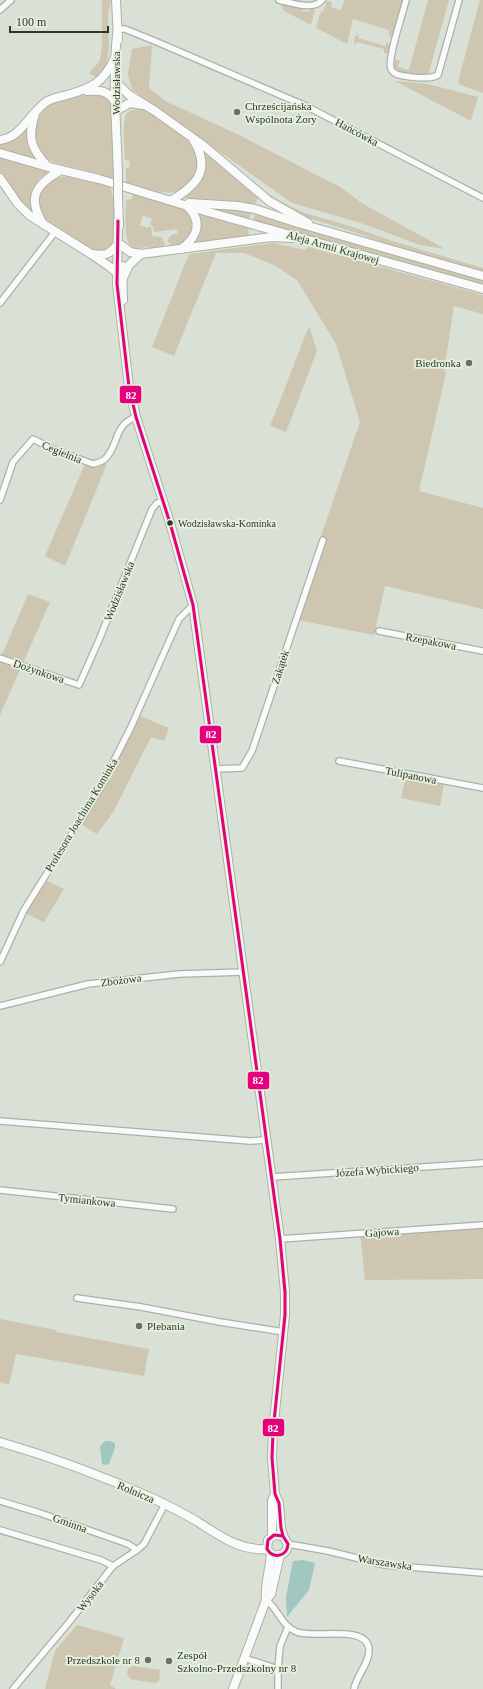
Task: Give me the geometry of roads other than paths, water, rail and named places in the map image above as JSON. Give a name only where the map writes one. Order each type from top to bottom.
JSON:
[{"type":"main road","name":"Wodzisławska","points":[[116,0],[120,86],[117,105]]},
{"type":"main road","name":"Wodzisławska","points":[[117,32],[115,58],[118,221],[124,322],[123,339]]},
{"type":"main road","points":[[79,92],[102,80],[115,58]]},
{"type":"main road","points":[[120,86],[129,95],[172,123],[194,141],[204,146],[269,201],[317,229]]},
{"type":"main road","points":[[0,140],[15,134],[49,101],[79,92],[98,90],[108,94],[117,105],[130,103],[145,105]]},
{"type":"main road","points":[[36,112],[31,127],[31,141],[35,152],[48,167]]},
{"type":"main road","points":[[172,200],[192,187],[200,174],[201,155],[194,141]]},
{"type":"main road","name":"Aleja Armii Krajowej","points":[[0,153],[184,203],[194,208],[483,289]]},
{"type":"main road","points":[[43,224],[35,204],[37,191],[47,179],[62,170]]},
{"type":"main road","points":[[0,178],[18,204],[29,215],[91,254],[117,273]]},
{"type":"main road","points":[[180,249],[194,238],[197,224],[192,212],[184,203]]},
{"type":"main road","name":"Aleja Armii Krajowej","points":[[184,203],[200,203],[247,208],[483,276]]},
{"type":"main road","points":[[91,254],[103,256],[111,252],[119,245],[130,252],[141,254],[271,237],[305,238]]},
{"type":"main road","name":"Wodzisławska","points":[[119,245],[117,273],[118,303],[128,383],[136,417],[163,501],[193,605],[280,1239],[285,1292],[284,1332],[272,1431],[272,1458],[275,1494],[278,1503],[283,1536]]},
{"type":"main road","points":[[122,281],[129,265],[141,254]]},
{"type":"main road","name":"Rolnicza","points":[[0,1442],[57,1460],[165,1504],[234,1544],[255,1550],[269,1551]]},
{"type":"main road","name":"Wodzisławska","points":[[272,1536],[272,1501],[275,1494]]},
{"type":"main road","points":[[233,1689],[266,1600],[271,1594],[280,1555],[286,1551],[288,1544],[283,1536],[277,1534],[268,1540],[270,1572],[265,1593],[266,1600]]},
{"type":"main road","points":[[269,1551],[280,1555]]},
{"type":"street","points":[[279,0],[312,6],[317,5],[322,0]]},
{"type":"street","points":[[406,0],[390,58],[391,70],[402,76],[416,78],[434,77],[438,75],[459,0]]},
{"type":"street","points":[[0,1],[9,2]]},
{"type":"street","points":[[0,10],[9,2]]},
{"type":"street","name":"Hańcówka","points":[[117,32],[125,29],[306,106],[483,198]]},
{"type":"street","points":[[0,303],[56,232]]},
{"type":"street","name":"Cegielnia","points":[[0,500],[13,462],[33,439],[55,450],[93,464],[103,461],[108,456],[123,424],[136,417]]},
{"type":"street","name":"Wodzisławska","points":[[79,685],[99,640],[152,509],[157,503],[163,501]]},
{"type":"street","name":"Zakątek","points":[[216,769],[242,768],[252,751],[323,540]]},
{"type":"street","name":"Profesora Joachima Kominka","points":[[0,962],[24,910],[99,790],[131,727],[179,619],[193,605]]},
{"type":"street","name":"Rzepakowa","points":[[379,631],[483,651]]},
{"type":"street","name":"Dożynkowa","points":[[0,658],[79,685]]},
{"type":"street","name":"Tulipanowa","points":[[339,761],[483,788]]},
{"type":"street","name":"Zbożowa","points":[[0,1006],[88,984],[179,974],[244,972]]},
{"type":"street","points":[[0,1121],[243,1140],[267,1140]]},
{"type":"street","name":"Józefa Wybickiego","points":[[272,1177],[483,1163]]},
{"type":"street","name":"Tymiankowa","points":[[0,1190],[174,1209]]},
{"type":"street","name":"Gajowa","points":[[280,1239],[483,1225]]},
{"type":"street","points":[[77,1298],[141,1307],[284,1332]]},
{"type":"street","name":"Gminna","points":[[0,1501],[40,1513],[128,1544],[137,1550]]},
{"type":"street","name":"Wysoka","points":[[13,1689],[113,1566],[137,1550],[149,1537],[165,1504]]},
{"type":"street","points":[[0,1530],[101,1560],[113,1566]]},
{"type":"street","name":"Warszawska","points":[[288,1544],[328,1551],[385,1565],[483,1573]]},
{"type":"street","points":[[266,1600],[272,1604],[288,1627],[304,1634],[349,1634],[358,1636],[364,1640],[369,1649],[354,1689]]},
{"type":"street","points":[[278,1689],[280,1646],[288,1627]]},
{"type":"street","points":[[244,1658],[278,1669]]},
{"type":"water","points":[[105,1441],[115,1443],[115,1448],[109,1464],[106,1465],[102,1464],[100,1446]]},
{"type":"water","points":[[303,1560],[315,1563],[309,1590],[287,1617],[286,1597],[293,1561]]},
{"type":"place","name":"Chrześcijańska Wspólnota Żory","points":[[237,112]]},
{"type":"place","name":"Biedronka","points":[[469,363]]},
{"type":"place","name":"Wodzisławska-Kominka","points":[[170,523]]},
{"type":"place","name":"Plebania","points":[[139,1326]]},
{"type":"place","name":"Przedszkole nr 8","points":[[148,1660]]},
{"type":"place","name":"Zespół Szkolno-Przedszkolny nr 8","points":[[169,1661]]}]
